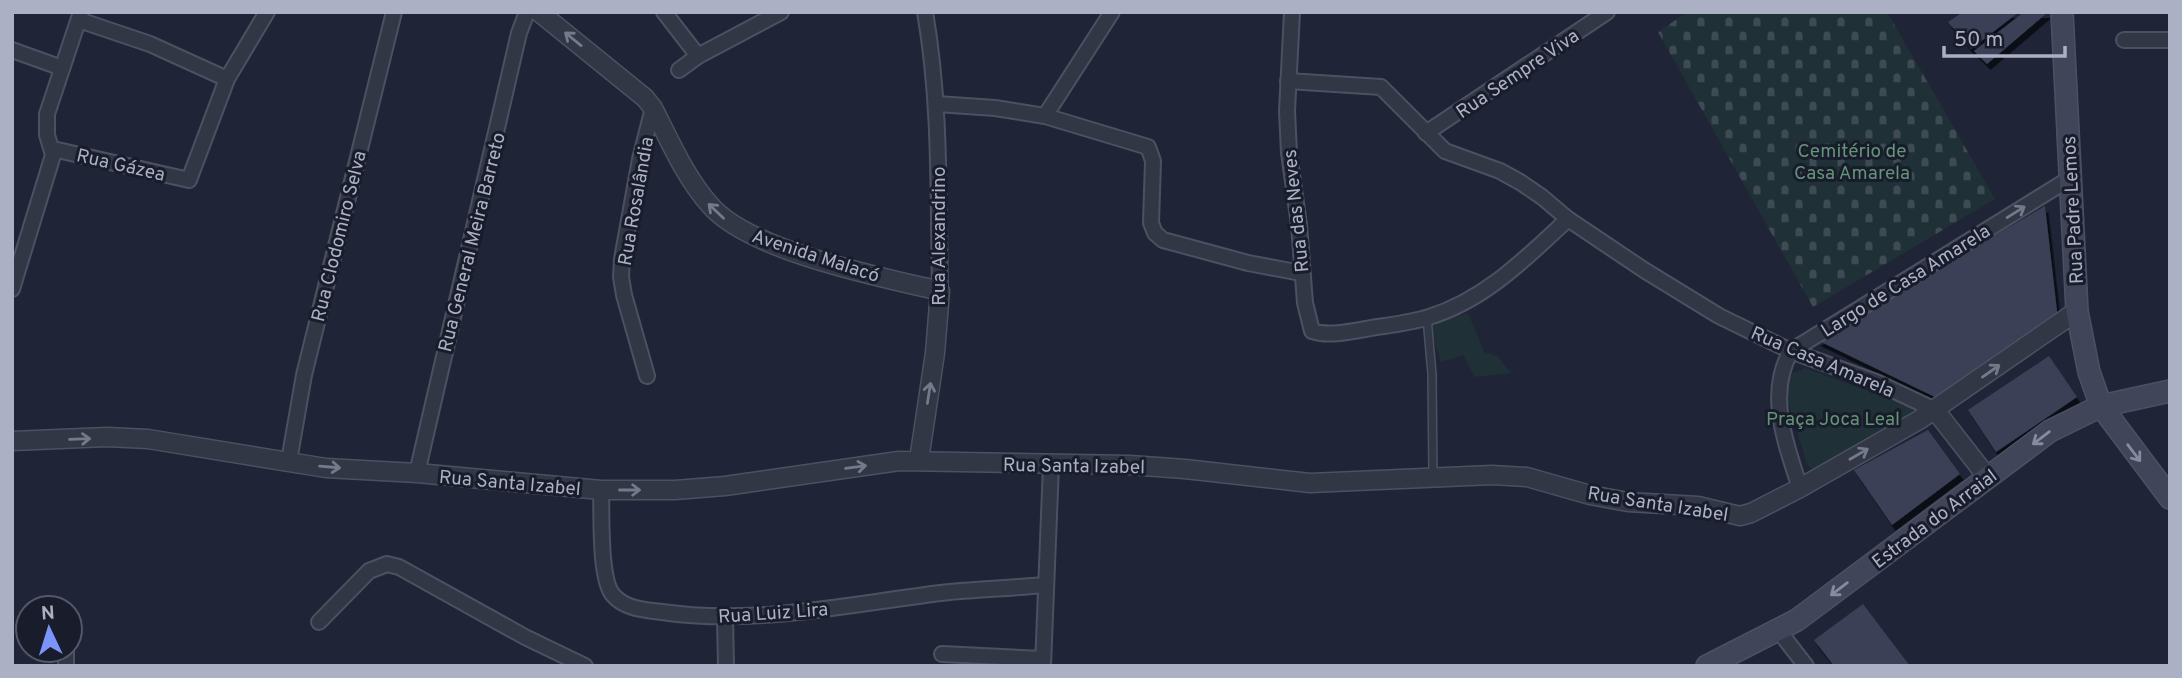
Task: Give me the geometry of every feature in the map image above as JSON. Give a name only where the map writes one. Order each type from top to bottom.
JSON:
[{"type":"main road","name":"Rua Padre Lemos","points":[[2062,12],[2077,311],[2089,372],[2101,406],[2170,498]]},
{"type":"main road","name":"Estrada do Arraial","points":[[1707,666],[1797,620],[2050,431],[2101,406],[2170,391]]},
{"type":"street","points":[[12,289],[53,155],[45,124],[80,16],[227,79],[267,12]]},
{"type":"street","name":"Rua Clodomiro Selva","points":[[289,461],[304,375],[394,12]]},
{"type":"street","name":"Rua General Meira Barreto","points":[[417,473],[519,33],[527,12]]},
{"type":"street","name":"Avenida Malacó","points":[[539,12],[638,91],[653,108],[691,181],[711,208],[733,226],[767,242],[832,264],[940,291]]},
{"type":"street","points":[[664,12],[698,57]]},
{"type":"street","points":[[679,70],[781,12]]},
{"type":"street","name":"Rua Alexandrino","points":[[919,460],[935,353],[940,291],[937,104],[925,12]]},
{"type":"street","points":[[1045,116],[1112,12]]},
{"type":"street","name":"Rua das Neves","points":[[1292,12],[1287,111],[1289,153],[1308,323],[1312,331],[1321,334],[1362,330],[1427,318]]},
{"type":"street","name":"Rua Sempre Viva","points":[[1426,133],[1607,12]]},
{"type":"street","points":[[2124,40],[2170,40]]},
{"type":"street","points":[[12,50],[62,68]]},
{"type":"street","name":"Rua Gázea","points":[[53,149],[189,180],[227,79]]},
{"type":"street","points":[[1288,81],[1381,87],[1426,133]]},
{"type":"street","points":[[937,104],[995,108],[1045,116],[1148,147],[1153,161],[1151,223],[1155,233],[1163,240],[1248,263],[1301,272]]},
{"type":"street","name":"Rua Rosalândia","points":[[646,376],[624,295],[621,268],[640,159],[653,108]]},
{"type":"street","name":"Rua Casa Amarela","points":[[1426,133],[1445,150],[1520,182],[1568,219],[1719,316],[1791,351],[1876,382],[1935,410],[1988,478]]},
{"type":"street","name":"Largo de Casa Amarela","points":[[1791,351],[2069,179]]},
{"type":"street","points":[[1427,318],[1465,303],[1484,292],[1519,265],[1568,219]]},
{"type":"street","name":"Rua Santa Izabel","points":[[12,441],[107,437],[148,439],[326,468],[417,473],[601,490],[688,489],[919,460],[1185,468],[1310,483],[1492,475],[1527,478],[1612,499],[1699,506],[1740,516],[1800,488],[1935,410],[2077,311]]},
{"type":"street","points":[[1791,351],[1782,372],[1779,411],[1783,437],[1800,488]]},
{"type":"street","points":[[942,654],[1043,662],[1051,465]]},
{"type":"street","name":"Rua Luiz Lira","points":[[601,490],[605,578],[614,596],[622,604],[638,609],[725,618],[832,608],[950,592],[1045,585]]},
{"type":"street","points":[[319,622],[369,571],[393,565],[525,637],[585,666]]},
{"type":"street","points":[[725,618],[726,666]]},
{"type":"street","points":[[1779,631],[1806,666]]},
{"type":"lane","points":[[1427,318],[1432,374],[1433,478]]},
{"type":"green space","name":"Cemitério de Casa Amarela","points":[[1687,12],[1887,12],[1995,199],[1813,307],[1658,32]]},
{"type":"green space","points":[[1468,313],[1484,352],[1497,356],[1511,373],[1475,377],[1463,355],[1441,362],[1429,323]]},
{"type":"green space","name":"Praça Joca Leal","points":[[1805,368],[1908,405],[1911,413],[1817,469],[1812,469],[1807,464],[1785,391],[1790,374]]},
{"type":"building","points":[[1963,12],[2019,12],[1971,49],[1948,22]]},
{"type":"building","points":[[2024,12],[2048,12],[1987,64],[1974,51]]},
{"type":"building","points":[[2045,206],[2058,320],[1937,398],[1817,340]]},
{"type":"building","points":[[2049,356],[2077,397],[1996,452],[1968,410]]},
{"type":"building","points":[[1928,430],[1960,474],[1892,525],[1854,470]]},
{"type":"building","points":[[1863,604],[1910,666],[1834,666],[1814,640]]}]
